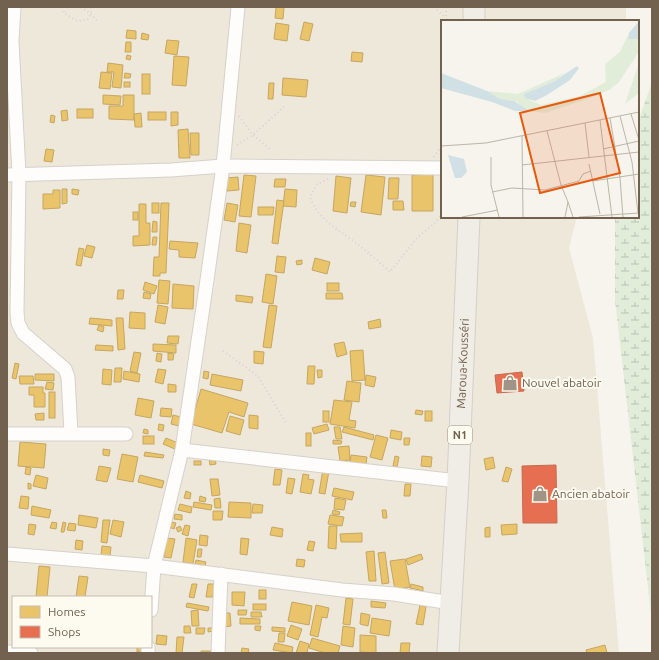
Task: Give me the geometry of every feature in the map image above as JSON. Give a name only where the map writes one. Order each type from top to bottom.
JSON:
[{"type":"highway","points":[[474,7],[474,20]]},
{"type":"highway","name":"Maroua-Kousséri","points":[[448,653],[458,481],[470,218]]},
{"type":"street","points":[[14,7],[12,41],[13,174],[18,323],[24,333],[65,369],[68,377],[71,433]]},
{"type":"street","points":[[152,596],[154,566],[182,450],[224,160],[238,7]]},
{"type":"street","points":[[13,174],[171,170],[224,160],[441,168]]},
{"type":"street","points":[[7,434],[126,434]]},
{"type":"street","points":[[182,450],[458,481]]},
{"type":"street","points":[[7,554],[154,566],[394,594],[451,603]]},
{"type":"street","points":[[218,653],[221,574]]},
{"type":"street","points":[[7,652],[31,653]]},
{"type":"path","points":[[63,7],[64,13],[77,21],[87,20],[91,14],[91,7]]},
{"type":"path","points":[[80,7],[91,14],[98,22]]},
{"type":"path","points":[[434,7],[446,18]]},
{"type":"path","points":[[446,7],[446,18]]},
{"type":"path","points":[[230,104],[253,135],[271,150]]},
{"type":"path","points":[[224,160],[286,105]]},
{"type":"path","points":[[427,168],[440,147],[441,142]]},
{"type":"path","points":[[328,180],[317,184],[310,197],[314,208],[331,225],[361,246],[390,272],[417,238],[436,222],[441,214]]},
{"type":"path","points":[[224,351],[258,376],[286,423]]},
{"type":"shaded area","points":[[7,7],[626,7],[626,20],[441,20],[441,218],[577,218],[569,248],[593,338],[619,653],[7,653]]},
{"type":"green space","points":[[652,82],[652,622],[615,300],[615,218],[639,218],[639,119]]},
{"type":"building: Homes","points":[[276,7],[284,7],[283,19],[275,18]]},
{"type":"building: Homes","points":[[304,22],[313,24],[309,41],[300,39]]},
{"type":"building: Homes","points":[[276,23],[289,25],[287,41],[274,39]]},
{"type":"building: Homes","points":[[127,30],[136,31],[136,39],[126,38]]},
{"type":"building: Homes","points":[[142,33],[149,35],[148,40],[141,39]]},
{"type":"building: Homes","points":[[167,40],[179,41],[177,55],[165,53]]},
{"type":"building: Homes","points":[[126,42],[131,42],[131,52],[125,52]]},
{"type":"building: Homes","points":[[352,52],[363,53],[362,62],[351,61]]},
{"type":"building: Homes","points":[[127,55],[131,56],[130,60],[126,59]]},
{"type":"building: Homes","points":[[174,56],[189,57],[186,86],[172,85]]},
{"type":"building: Homes","points":[[108,63],[123,65],[121,88],[112,87],[114,72],[107,72]]},
{"type":"building: Homes","points":[[101,72],[112,73],[110,89],[99,88]]},
{"type":"building: Homes","points":[[125,73],[131,74],[130,78],[124,78]]},
{"type":"building: Homes","points":[[142,74],[150,74],[150,94],[142,94]]},
{"type":"building: Homes","points":[[283,78],[308,80],[306,97],[282,95]]},
{"type":"building: Homes","points":[[124,82],[130,82],[130,87],[124,87]]},
{"type":"building: Homes","points":[[269,83],[274,83],[273,99],[268,99]]},
{"type":"building: Homes","points":[[103,95],[121,96],[120,105],[103,104]]},
{"type":"building: Homes","points":[[123,95],[134,95],[134,120],[109,119],[109,106],[123,106]]},
{"type":"building: Homes","points":[[77,109],[93,109],[93,118],[77,118]]},
{"type":"building: Homes","points":[[67,110],[68,120],[62,121],[61,111]]},
{"type":"building: Homes","points":[[148,112],[166,112],[166,120],[148,120]]},
{"type":"building: Homes","points":[[171,112],[178,112],[178,125],[171,126]]},
{"type":"building: Homes","points":[[141,113],[142,127],[135,127],[134,114]]},
{"type":"building: Homes","points":[[51,115],[55,116],[54,123],[50,122]]},
{"type":"building: Homes","points":[[188,129],[190,158],[179,158],[178,130]]},
{"type":"building: Homes","points":[[190,133],[199,133],[199,155],[191,155]]},
{"type":"building: Homes","points":[[46,149],[54,150],[52,162],[44,161]]},
{"type":"building: Homes","points":[[433,174],[433,211],[412,211],[412,175]]},
{"type":"building: Homes","points":[[244,175],[256,176],[251,217],[239,216]]},
{"type":"building: Homes","points":[[366,175],[385,177],[381,215],[361,212]]},
{"type":"building: Homes","points":[[336,176],[351,178],[347,213],[333,211]]},
{"type":"building: Homes","points":[[238,177],[239,190],[227,191],[226,178]]},
{"type":"building: Homes","points":[[389,178],[399,178],[398,199],[388,199]]},
{"type":"building: Homes","points":[[275,179],[286,179],[285,187],[274,187]]},
{"type":"building: Homes","points":[[62,189],[67,189],[67,203],[62,204]]},
{"type":"building: Homes","points":[[72,189],[79,190],[78,195],[72,194]]},
{"type":"building: Homes","points":[[285,189],[297,190],[296,207],[283,206]]},
{"type":"building: Homes","points":[[53,190],[60,190],[60,208],[43,209],[43,194],[53,194]]},
{"type":"building: Homes","points":[[277,200],[284,201],[278,244],[272,243]]},
{"type":"building: Homes","points":[[393,201],[403,201],[404,210],[393,210]]},
{"type":"building: Homes","points":[[351,202],[356,202],[355,207],[350,206]]},
{"type":"building: Homes","points":[[152,203],[159,203],[159,213],[152,213]]},
{"type":"building: Homes","points":[[161,203],[169,203],[166,273],[160,273],[160,276],[153,276],[154,257],[159,257]]},
{"type":"building: Homes","points":[[227,203],[238,205],[235,222],[224,220]]},
{"type":"building: Homes","points":[[139,204],[146,204],[146,223],[150,223],[150,245],[133,246],[133,236],[139,236]]},
{"type":"building: Homes","points":[[258,207],[274,207],[273,215],[258,215]]},
{"type":"building: Homes","points":[[133,212],[138,212],[138,220],[133,220]]},
{"type":"building: Homes","points":[[153,221],[157,222],[157,232],[152,232]]},
{"type":"building: Homes","points":[[239,223],[251,225],[247,253],[236,251]]},
{"type":"building: Homes","points":[[153,237],[157,237],[156,245],[152,245]]},
{"type":"building: Homes","points":[[170,241],[198,243],[195,258],[179,257],[179,250],[169,249]]},
{"type":"building: Homes","points":[[87,245],[95,247],[92,258],[84,256]]},
{"type":"building: Homes","points":[[79,248],[84,249],[81,266],[76,265]]},
{"type":"building: Homes","points":[[277,256],[286,257],[284,273],[275,272]]},
{"type":"building: Homes","points":[[315,258],[330,262],[327,274],[312,270]]},
{"type":"building: Homes","points":[[302,260],[302,264],[297,265],[296,261]]},
{"type":"building: Homes","points":[[266,274],[277,276],[273,304],[262,302]]},
{"type":"building: Homes","points":[[159,280],[170,281],[168,304],[157,303]]},
{"type":"building: Homes","points":[[145,282],[157,286],[154,294],[143,290]]},
{"type":"building: Homes","points":[[327,283],[339,283],[339,291],[327,291]]},
{"type":"building: Homes","points":[[173,284],[194,286],[193,309],[172,308]]},
{"type":"building: Homes","points":[[118,290],[124,290],[123,299],[117,299]]},
{"type":"building: Homes","points":[[144,292],[151,294],[150,299],[143,298]]},
{"type":"building: Homes","points":[[326,293],[342,293],[343,299],[326,299]]},
{"type":"building: Homes","points":[[236,295],[253,297],[252,303],[236,301]]},
{"type":"building: Homes","points":[[158,305],[168,307],[165,324],[155,322]]},
{"type":"building: Homes","points":[[269,305],[277,306],[271,348],[263,347]]},
{"type":"building: Homes","points":[[130,312],[145,313],[145,329],[129,328]]},
{"type":"building: Homes","points":[[90,318],[112,320],[112,326],[89,324]]},
{"type":"building: Homes","points":[[116,318],[123,318],[125,349],[118,350]]},
{"type":"building: Homes","points":[[380,319],[381,327],[369,329],[368,322]]},
{"type":"building: Homes","points":[[99,325],[104,327],[103,332],[97,330]]},
{"type":"building: Homes","points":[[168,336],[179,336],[178,344],[167,343]]},
{"type":"building: Homes","points":[[344,342],[347,354],[337,357],[334,344]]},
{"type":"building: Homes","points":[[153,344],[176,345],[176,353],[153,351]]},
{"type":"building: Homes","points":[[96,345],[113,346],[113,351],[95,350]]},
{"type":"building: Homes","points":[[363,350],[365,380],[352,381],[350,351]]},
{"type":"building: Homes","points":[[254,351],[264,352],[263,364],[254,363]]},
{"type":"building: Homes","points":[[134,352],[141,353],[137,373],[130,371]]},
{"type":"building: Homes","points":[[157,353],[162,354],[161,362],[156,361]]},
{"type":"building: Homes","points":[[168,353],[174,354],[173,360],[168,360]]},
{"type":"building: Homes","points":[[15,363],[19,364],[16,379],[12,378]]},
{"type":"building: Homes","points":[[308,366],[315,366],[314,384],[307,384]]},
{"type":"building: Homes","points":[[115,368],[122,368],[121,382],[114,382]]},
{"type":"building: Homes","points":[[103,369],[112,370],[111,385],[102,384]]},
{"type":"building: Homes","points":[[158,369],[166,370],[163,384],[155,382]]},
{"type":"building: Homes","points":[[317,370],[322,370],[322,377],[318,378]]},
{"type":"building: Homes","points":[[124,371],[140,374],[139,382],[123,379]]},
{"type":"building: Homes","points":[[204,371],[209,372],[208,379],[203,378]]},
{"type":"building: Homes","points":[[35,374],[54,374],[54,381],[35,380]]},
{"type":"building: Homes","points":[[212,374],[243,380],[241,391],[210,385]]},
{"type":"building: Homes","points":[[366,375],[376,377],[374,387],[365,385]]},
{"type":"building: Homes","points":[[19,376],[33,376],[34,384],[20,384]]},
{"type":"building: Homes","points":[[347,381],[361,383],[359,402],[344,400]]},
{"type":"building: Homes","points":[[47,382],[54,383],[53,390],[45,389]]},
{"type":"building: Homes","points":[[168,384],[176,385],[176,392],[168,392]]},
{"type":"building: Homes","points":[[29,387],[43,387],[43,393],[45,393],[45,407],[34,407],[34,395],[29,395]]},
{"type":"building: Homes","points":[[201,389],[248,403],[244,417],[229,412],[222,433],[191,424]]},
{"type":"building: Homes","points":[[49,392],[55,392],[55,418],[49,418]]},
{"type":"building: Homes","points":[[138,398],[154,401],[151,418],[135,415]]},
{"type":"building: Homes","points":[[334,400],[352,402],[349,420],[356,421],[355,428],[330,424]]},
{"type":"building: Homes","points":[[161,408],[172,409],[171,417],[160,416]]},
{"type":"building: Homes","points":[[416,410],[423,411],[422,415],[415,414]]},
{"type":"building: Homes","points":[[323,411],[329,411],[329,422],[323,422]]},
{"type":"building: Homes","points":[[425,411],[432,411],[432,421],[425,421]]},
{"type":"building: Homes","points":[[44,413],[44,420],[36,420],[35,414]]},
{"type":"building: Homes","points":[[173,415],[181,417],[179,426],[171,424]]},
{"type":"building: Homes","points":[[249,415],[258,416],[258,429],[249,428]]},
{"type":"building: Homes","points":[[230,416],[244,420],[240,435],[226,431]]},
{"type":"building: Homes","points":[[159,424],[164,425],[163,431],[158,430]]},
{"type":"building: Homes","points":[[327,424],[329,430],[314,434],[312,428]]},
{"type":"building: Homes","points":[[334,427],[340,427],[342,439],[336,439]]},
{"type":"building: Homes","points":[[344,427],[374,435],[373,440],[342,432]]},
{"type":"building: Homes","points":[[144,429],[148,430],[148,434],[143,433]]},
{"type":"building: Homes","points":[[391,430],[402,432],[401,440],[390,438]]},
{"type":"building: Homes","points":[[306,433],[311,433],[311,446],[306,446]]},
{"type":"building: Homes","points":[[376,435],[388,438],[382,460],[370,457]]},
{"type":"building: Homes","points":[[143,436],[154,436],[154,444],[143,444]]},
{"type":"building: Homes","points":[[166,438],[178,443],[175,449],[163,444]]},
{"type":"building: Homes","points":[[404,438],[410,438],[409,445],[404,445]]},
{"type":"building: Homes","points":[[333,440],[342,441],[341,444],[333,444]]},
{"type":"building: Homes","points":[[20,442],[46,444],[44,468],[18,466]]},
{"type":"building: Homes","points":[[349,446],[350,460],[340,461],[338,447]]},
{"type":"building: Homes","points":[[103,449],[110,450],[109,456],[103,455]]},
{"type":"building: Homes","points":[[145,452],[164,455],[163,458],[144,456]]},
{"type":"building: Homes","points":[[122,454],[138,457],[133,482],[117,479]]},
{"type":"building: Homes","points":[[351,455],[367,457],[366,465],[350,463]]},
{"type":"building: Homes","points":[[395,456],[399,457],[397,467],[393,466]]},
{"type":"building: Homes","points":[[422,456],[432,457],[431,467],[421,466]]},
{"type":"building: Homes","points":[[493,457],[495,468],[486,470],[484,459]]},
{"type":"building: Homes","points":[[209,458],[215,458],[216,464],[210,465]]},
{"type":"building: Homes","points":[[194,461],[201,461],[201,465],[194,465]]},
{"type":"building: Homes","points":[[99,466],[111,468],[107,482],[96,480]]},
{"type":"building: Homes","points":[[26,467],[31,468],[30,475],[25,474]]},
{"type":"building: Homes","points":[[506,467],[512,469],[508,482],[502,481]]},
{"type":"building: Homes","points":[[275,469],[282,470],[280,485],[273,485]]},
{"type":"building: Homes","points":[[323,469],[329,471],[325,494],[319,493]]},
{"type":"building: Homes","points":[[303,474],[309,475],[308,479],[314,480],[311,494],[300,492]]},
{"type":"building: Homes","points":[[36,475],[48,478],[46,489],[33,486]]},
{"type":"building: Homes","points":[[140,475],[164,481],[162,488],[138,482]]},
{"type":"building: Homes","points":[[288,478],[295,479],[292,494],[286,493]]},
{"type":"building: Homes","points":[[210,479],[218,479],[220,495],[212,496]]},
{"type":"building: Homes","points":[[28,483],[31,484],[31,489],[28,489]]},
{"type":"building: Homes","points":[[405,484],[411,484],[410,496],[404,496]]},
{"type":"building: Homes","points":[[334,488],[354,492],[352,500],[332,496]]},
{"type":"building: Homes","points":[[186,491],[191,493],[190,499],[184,498]]},
{"type":"building: Homes","points":[[21,496],[29,497],[28,509],[19,508]]},
{"type":"building: Homes","points":[[200,496],[206,498],[205,502],[199,501]]},
{"type":"building: Homes","points":[[220,498],[221,508],[215,508],[214,499]]},
{"type":"building: Homes","points":[[335,498],[346,500],[344,510],[334,509]]},
{"type":"building: Homes","points":[[194,502],[212,505],[211,510],[193,507]]},
{"type":"building: Homes","points":[[229,502],[251,503],[251,518],[228,517]]},
{"type":"building: Homes","points":[[180,504],[192,507],[191,513],[178,510]]},
{"type":"building: Homes","points":[[253,504],[263,505],[262,513],[252,513]]},
{"type":"building: Homes","points":[[32,506],[51,510],[49,518],[31,515]]},
{"type":"building: Homes","points":[[333,510],[340,512],[339,515],[332,514]]},
{"type":"building: Homes","points":[[382,510],[386,510],[387,518],[383,518]]},
{"type":"building: Homes","points":[[213,511],[223,511],[222,520],[213,520]]},
{"type":"building: Homes","points":[[175,514],[182,515],[182,520],[174,519]]},
{"type":"building: Homes","points":[[79,515],[98,518],[96,528],[78,525]]},
{"type":"building: Homes","points":[[330,515],[344,517],[342,526],[328,524]]},
{"type":"building: Homes","points":[[103,520],[110,520],[107,543],[101,542]]},
{"type":"building: Homes","points":[[113,520],[124,522],[121,537],[110,534]]},
{"type":"building: Homes","points":[[52,522],[57,523],[56,529],[50,528]]},
{"type":"building: Homes","points":[[63,522],[66,523],[64,532],[61,532]]},
{"type":"building: Homes","points":[[171,522],[176,523],[174,529],[169,527]]},
{"type":"building: Homes","points":[[69,523],[76,524],[75,531],[67,530]]},
{"type":"building: Homes","points":[[29,524],[36,525],[34,535],[28,534]]},
{"type":"building: Homes","points":[[517,524],[517,534],[502,535],[501,525]]},
{"type":"building: Homes","points":[[185,525],[190,526],[188,536],[182,534]]},
{"type":"building: Homes","points":[[180,526],[182,530],[178,532],[176,528]]},
{"type":"building: Homes","points":[[329,526],[337,526],[336,549],[328,548]]},
{"type":"building: Homes","points":[[272,527],[283,529],[282,537],[270,535]]},
{"type":"building: Homes","points":[[490,527],[490,537],[485,537],[485,528]]},
{"type":"building: Homes","points":[[362,533],[362,542],[341,542],[340,534]]},
{"type":"building: Homes","points":[[200,535],[208,536],[207,546],[199,545]]},
{"type":"building: Homes","points":[[167,538],[175,539],[171,558],[164,557]]},
{"type":"building: Homes","points":[[186,538],[197,540],[193,564],[183,562]]},
{"type":"building: Homes","points":[[241,538],[249,539],[247,555],[240,554]]},
{"type":"building: Homes","points":[[76,540],[83,541],[82,550],[75,549]]},
{"type":"building: Homes","points":[[309,541],[315,542],[313,551],[307,550]]},
{"type":"building: Homes","points":[[102,546],[111,547],[110,556],[101,555]]},
{"type":"building: Homes","points":[[198,549],[202,549],[201,557],[197,557]]},
{"type":"building: Homes","points":[[374,551],[376,581],[369,581],[366,552]]},
{"type":"building: Homes","points":[[385,552],[389,583],[382,584],[378,553]]},
{"type":"building: Homes","points":[[421,554],[423,559],[408,565],[406,559]]},
{"type":"building: Homes","points":[[297,559],[305,560],[304,567],[296,566]]},
{"type":"building: Homes","points":[[405,559],[410,587],[395,590],[390,561]]},
{"type":"building: Homes","points":[[196,560],[206,562],[205,566],[195,564]]},
{"type":"building: Homes","points":[[39,566],[50,567],[47,596],[36,596]]},
{"type":"building: Homes","points":[[79,576],[88,577],[85,596],[76,596]]},
{"type":"building: Homes","points":[[192,584],[197,584],[194,598],[189,597]]},
{"type":"building: Homes","points":[[208,584],[214,584],[213,597],[206,597]]},
{"type":"building: Homes","points":[[411,584],[423,587],[423,591],[410,588]]},
{"type":"building: Homes","points":[[259,590],[266,590],[266,599],[259,599]]},
{"type":"building: Homes","points":[[232,592],[245,592],[244,606],[232,605]]},
{"type":"building: Homes","points":[[346,598],[353,599],[350,625],[343,624]]},
{"type":"building: Homes","points":[[371,601],[386,603],[385,608],[371,607]]},
{"type":"building: Homes","points":[[292,602],[312,606],[309,625],[288,621]]},
{"type":"building: Homes","points":[[187,603],[209,607],[208,611],[186,607]]},
{"type":"building: Homes","points":[[253,604],[266,604],[266,610],[253,610]]},
{"type":"building: Homes","points":[[316,605],[329,608],[327,618],[322,617],[318,637],[310,635]]},
{"type":"building: Homes","points":[[420,605],[426,607],[423,625],[416,624]]},
{"type":"building: Homes","points":[[198,610],[199,626],[192,626],[191,611]]},
{"type":"building: Homes","points":[[238,610],[247,610],[246,615],[238,615]]},
{"type":"building: Homes","points":[[251,612],[261,612],[262,617],[251,617]]},
{"type":"building: Homes","points":[[223,613],[230,613],[231,626],[224,627]]},
{"type":"building: Homes","points":[[361,613],[370,615],[368,626],[360,624]]},
{"type":"building: Homes","points":[[240,618],[260,619],[260,624],[240,624]]},
{"type":"building: Homes","points":[[372,618],[391,621],[389,636],[370,633]]},
{"type":"building: Homes","points":[[291,625],[302,629],[298,640],[287,636]]},
{"type":"building: Homes","points":[[184,626],[190,626],[191,633],[184,633]]},
{"type":"building: Homes","points":[[255,626],[261,626],[260,631],[255,630]]},
{"type":"building: Homes","points":[[343,626],[355,628],[353,647],[341,645]]},
{"type":"building: Homes","points":[[272,627],[285,628],[285,632],[272,631]]},
{"type":"building: Homes","points":[[196,628],[205,628],[204,634],[196,634]]},
{"type":"building: Homes","points":[[208,628],[213,628],[213,631],[208,632]]},
{"type":"building: Homes","points":[[279,633],[285,633],[284,642],[278,642]]},
{"type":"building: Homes","points":[[157,635],[167,636],[166,645],[156,644]]},
{"type":"building: Homes","points":[[360,635],[376,636],[376,653],[360,652]]},
{"type":"building: Homes","points":[[177,637],[184,637],[182,653],[176,653]]},
{"type":"building: Homes","points":[[312,638],[340,646],[338,653],[325,653],[309,648]]},
{"type":"building: Homes","points":[[300,641],[309,644],[307,653],[296,653]]},
{"type":"building: Homes","points":[[275,643],[293,647],[292,653],[273,650]]},
{"type":"building: Homes","points":[[401,643],[410,643],[409,653],[400,653]]},
{"type":"building: Homes","points":[[605,645],[607,653],[587,653],[586,650]]},
{"type":"building: Homes","points":[[137,648],[145,648],[144,652],[137,652]]},
{"type":"building: Homes","points":[[242,648],[249,649],[248,653],[241,653]]},
{"type":"building: Homes","points":[[201,651],[211,651],[210,653],[201,653]]},
{"type":"building: Shops","name":"Nouvel abatoir","points":[[522,372],[524,391],[497,393],[495,375]]},
{"type":"building: Shops","name":"Ancien abatoir","points":[[556,465],[557,523],[523,523],[522,466]]},
{"type":"place","name":"Nouvel abatoir","points":[[510,383]]},
{"type":"place","name":"Ancien abatoir","points":[[540,494]]}]
